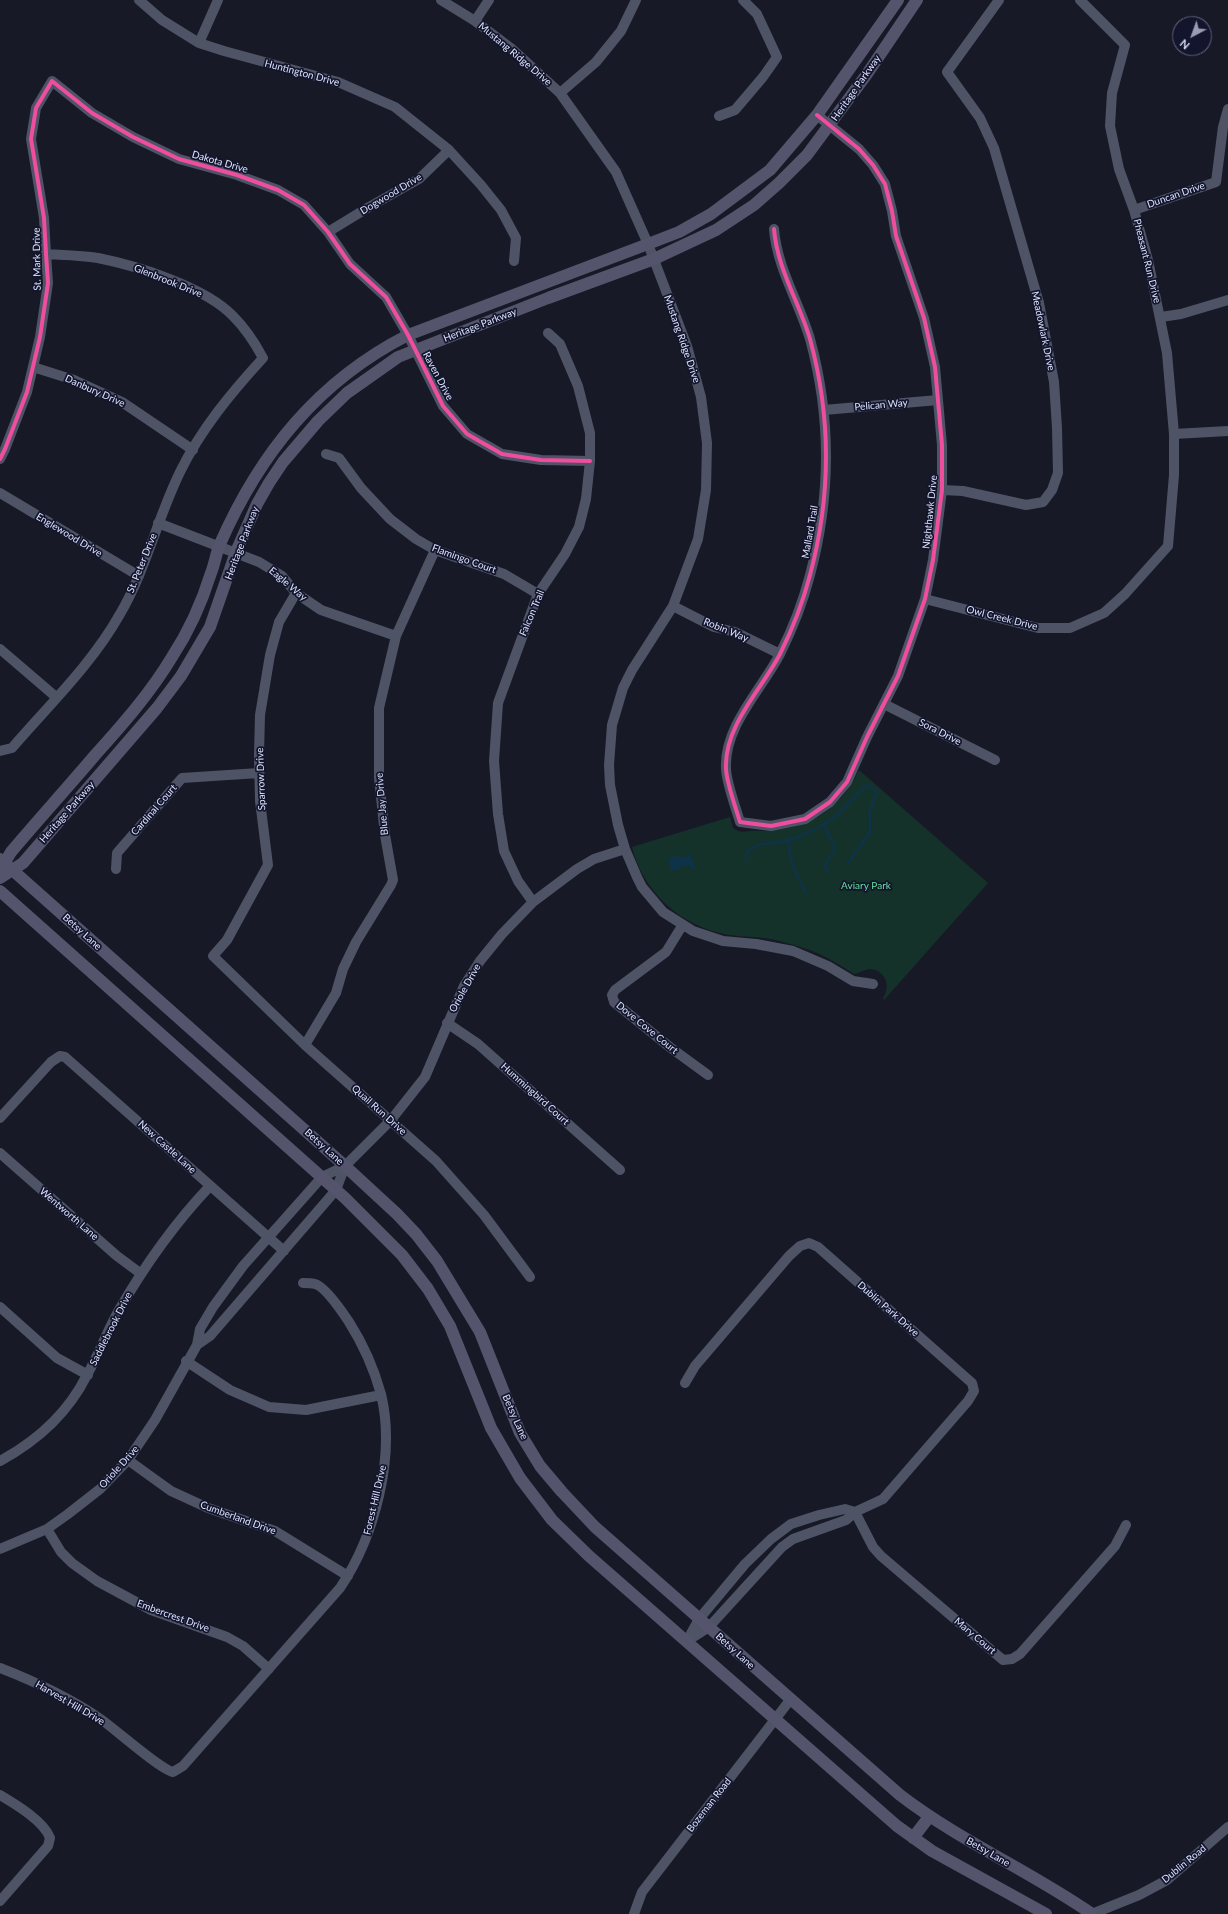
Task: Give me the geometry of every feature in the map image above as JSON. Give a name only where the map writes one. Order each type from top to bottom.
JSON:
[{"type":"main road","name":"Heritage Parkway","points":[[0,878],[4,865],[11,852],[155,685],[192,623],[212,573],[219,546],[250,483],[283,435],[308,408],[335,383],[392,343],[408,335],[679,232],[711,214],[764,174],[818,116],[898,0]]},
{"type":"main road","name":"Heritage Parkway","points":[[4,865],[23,863],[157,708],[181,676],[210,627],[236,552],[256,504],[283,462],[318,421],[347,393],[398,358],[415,350],[548,298],[654,259],[716,230],[754,205],[807,155],[830,125],[917,0]]},
{"type":"main road","name":"Betsy Lane","points":[[4,865],[345,1166],[397,1214],[416,1234],[437,1261],[480,1332],[520,1433],[540,1466],[595,1527],[790,1700],[877,1775],[929,1817],[1063,1894],[1092,1914]]},
{"type":"main road","points":[[0,891],[322,1177],[402,1255],[428,1289],[450,1326],[491,1428],[520,1478],[552,1520],[589,1556],[850,1785],[913,1838],[1043,1913]]},
{"type":"main road","points":[[913,1838],[929,1817]]},
{"type":"street","name":"Huntington Drive","points":[[139,0],[162,20],[199,43],[338,82],[395,107],[449,150],[493,200],[516,238],[514,261]]},
{"type":"street","points":[[199,43],[218,0]]},
{"type":"street","name":"Mustang Ridge Drive","points":[[440,0],[475,20],[512,49],[560,93],[616,172],[648,244],[687,346],[701,397],[708,443],[706,490],[698,539],[673,606],[632,670],[621,694],[612,725],[609,765],[610,785],[618,825],[625,849],[642,887],[664,912],[682,926],[714,939],[756,944],[793,952],[828,966],[853,981],[873,984]]},
{"type":"street","points":[[475,20],[489,0]]},
{"type":"street","points":[[560,93],[596,62],[621,31],[636,0]]},
{"type":"street","points":[[719,116],[735,110],[763,77],[776,57],[757,14],[743,0]]},
{"type":"street","name":"Meadowlark Drive","points":[[942,490],[963,491],[1026,505],[1043,502],[1052,490],[1058,473],[1054,382],[1039,303],[994,148],[980,118],[947,72],[999,0]]},
{"type":"street","name":"Pheasant Run Drive","points":[[1080,0],[1125,45],[1112,93],[1110,126],[1119,169],[1134,210],[1161,317],[1169,374],[1174,434],[1174,475],[1168,546]]},
{"type":"street","name":"Dakota Drive","points":[[52,81],[92,113],[133,137],[179,159],[237,174],[278,190],[304,205],[328,232],[350,264],[386,297],[408,335]]},
{"type":"street","name":"St. Mark Drive","points":[[0,459],[6,449],[27,392],[40,337],[48,283],[44,218],[30,139],[36,108],[52,81]]},
{"type":"street","name":"Duncan Drive","points":[[1134,210],[1216,182],[1223,127],[1228,110]]},
{"type":"street","name":"Nighthawk Drive","points":[[740,822],[771,826],[805,819],[830,802],[847,782],[907,652],[925,599],[933,560],[942,490],[942,445],[935,367],[924,318],[896,236],[892,211],[885,184],[873,165],[860,149],[818,116]]},
{"type":"street","name":"Dogwood Drive","points":[[328,232],[419,179],[449,150]]},
{"type":"street","name":"Mallard Trail","points":[[740,822],[726,769],[728,744],[738,721],[780,654],[800,608],[819,539],[826,473],[824,410],[810,338],[775,247],[774,229]]},
{"type":"street","name":"Glenbrook Drive","points":[[46,254],[96,258],[133,266],[200,292],[233,315],[254,342],[263,358]]},
{"type":"street","points":[[1161,317],[1181,314],[1228,300]]},
{"type":"street","name":"Falcon Trail","points":[[533,902],[518,881],[504,851],[498,814],[494,761],[498,703],[538,594],[565,554],[579,527],[586,499],[590,461],[590,432],[578,386],[560,344],[548,333]]},
{"type":"street","name":"Raven Drive","points":[[408,335],[443,406],[467,434],[502,454],[541,460],[590,461]]},
{"type":"street","name":"St. Peter Drive","points":[[0,752],[12,748],[94,655],[120,614],[139,576],[158,522],[180,472],[204,430],[233,391],[263,358]]},
{"type":"street","name":"Danbury Drive","points":[[33,367],[74,380],[122,402],[193,450]]},
{"type":"street","name":"Pelican Way","points":[[824,410],[938,400]]},
{"type":"street","points":[[1174,434],[1228,432]]},
{"type":"street","name":"Flamingo Court","points":[[326,454],[339,458],[361,488],[390,519],[435,550],[504,574],[538,594]]},
{"type":"street","name":"Englewood Drive","points":[[0,493],[139,576]]},
{"type":"street","name":"Eagle Way","points":[[158,522],[259,562],[282,576],[296,593],[321,610],[396,636]]},
{"type":"street","name":"Owl Creek Drive","points":[[925,599],[1038,628],[1070,628],[1104,613],[1125,594],[1168,546]]},
{"type":"street","name":"Blue Jay Drive","points":[[306,1045],[336,993],[343,969],[356,942],[393,880],[385,835],[379,778],[380,708],[396,636],[435,550]]},
{"type":"street","name":"Sparrow Drive","points":[[213,956],[227,940],[268,865],[261,808],[260,715],[270,655],[279,622],[296,593]]},
{"type":"street","name":"Robin Way","points":[[673,606],[714,627],[735,632],[780,654]]},
{"type":"street","points":[[0,649],[56,697]]},
{"type":"street","name":"Sora Drive","points":[[884,704],[995,760]]},
{"type":"street","name":"Cardinal Court","points":[[116,869],[117,853],[182,778],[260,773]]},
{"type":"street","name":"Oriole Drive","points":[[0,1549],[46,1529],[85,1502],[128,1460],[149,1431],[186,1361],[197,1344],[200,1329],[212,1307],[243,1266],[322,1177],[345,1166],[391,1120],[425,1077],[446,1023],[464,986],[480,961],[502,934],[533,902],[577,869],[594,859],[625,849]]},
{"type":"street","name":"Dove Cove Court","points":[[682,926],[666,952],[615,990],[612,996],[614,1002],[671,1048],[708,1075]]},
{"type":"street","name":"Quail Run Drive","points":[[213,956],[306,1045],[436,1161],[479,1209],[530,1277]]},
{"type":"street","name":"Hummingbird Court","points":[[446,1023],[478,1044],[620,1170]]},
{"type":"street","name":"New Castle Lane","points":[[0,1118],[55,1058],[60,1056],[69,1060],[284,1251]]},
{"type":"street","name":"Wentworth Lane","points":[[0,1153],[117,1256],[140,1273]]},
{"type":"street","name":"Oriole Drive","points":[[197,1344],[210,1336],[336,1190],[345,1166]]},
{"type":"street","name":"Saddlebrook Drive","points":[[0,1461],[33,1441],[71,1401],[88,1375],[118,1312],[140,1273],[176,1224],[210,1186]]},
{"type":"street","name":"Dublin Park Drive","points":[[685,1383],[695,1366],[789,1256],[800,1246],[809,1243],[818,1247],[964,1376],[972,1384],[974,1391],[968,1401],[883,1499],[855,1512],[846,1520],[815,1530],[789,1542],[768,1560],[709,1627],[687,1641]]},
{"type":"street","name":"Forest Hill Drive","points":[[173,1772],[183,1766],[340,1588],[364,1546],[374,1513],[382,1480],[385,1438],[381,1395],[366,1353],[346,1318],[328,1294],[316,1284],[303,1283]]},
{"type":"street","points":[[0,1307],[57,1358],[88,1375]]},
{"type":"street","points":[[186,1361],[230,1390],[269,1407],[306,1410],[381,1395]]},
{"type":"street","name":"Cumberland Drive","points":[[128,1460],[171,1491],[208,1508],[275,1531],[348,1576]]},
{"type":"street","name":"Dublin Park Drive","points":[[687,1641],[699,1619],[731,1581],[771,1538],[791,1524],[819,1515],[845,1509],[855,1512]]},
{"type":"street","name":"Mary Court","points":[[855,1512],[873,1547],[881,1556],[1002,1660],[1012,1659],[1020,1654],[1115,1546],[1126,1525]]},
{"type":"street","name":"Embercrest Drive","points":[[46,1529],[61,1552],[72,1563],[97,1582],[151,1610],[227,1637],[243,1646],[269,1669]]},
{"type":"street","points":[[782,1530],[789,1542]]},
{"type":"street","points":[[731,1581],[742,1590]]},
{"type":"street","name":"Harvest Hill Drive","points":[[0,1668],[44,1686],[83,1708],[122,1735],[164,1768],[173,1772]]},
{"type":"street","name":"Bozeman Road","points":[[634,1914],[642,1892],[790,1700]]},
{"type":"street","points":[[0,1795],[45,1829],[50,1838],[50,1842],[43,1852],[0,1900]]},
{"type":"street","name":"Dublin Road","points":[[1092,1914],[1139,1895],[1167,1880],[1228,1827]]},
{"type":"green space","name":"Aviary Park","points":[[859,770],[988,883],[884,1000],[883,998],[887,989],[887,984],[880,972],[868,969],[854,974],[827,958],[805,948],[772,939],[722,934],[701,927],[687,920],[662,901],[652,889],[637,862],[632,847],[730,817],[733,828],[742,832],[789,828],[804,823],[818,817],[830,809],[851,785]]},
{"type":"water","points":[[678,855],[683,858],[691,855],[696,868],[692,869],[689,865],[672,871],[668,859]]},
{"type":"waterway","points":[[747,860],[746,855],[757,846],[782,842],[800,836],[831,820],[866,785],[877,792],[870,810],[870,832],[849,862]]},
{"type":"waterway","points":[[824,825],[835,848],[825,866],[829,873]]},
{"type":"waterway","points":[[788,839],[794,867],[806,892]]},
{"type":"cycle path","points":[[0,459],[27,392],[40,337],[48,283],[44,218],[31,139],[36,108],[52,81],[92,113],[133,137],[179,159],[237,175],[278,190],[304,205],[328,232],[350,264],[386,297],[408,335],[443,406],[467,434],[502,454],[541,460],[590,461]]},
{"type":"cycle path","points":[[774,229],[779,257],[810,339],[817,368],[822,397],[826,457],[822,516],[817,546],[804,595],[780,654],[737,723],[727,752],[726,774],[740,822],[771,826],[805,819],[830,802],[847,782],[867,737],[898,676],[925,599],[933,560],[942,490],[942,445],[935,367],[924,318],[896,236],[892,211],[885,184],[873,165],[859,149],[817,115]]}]
